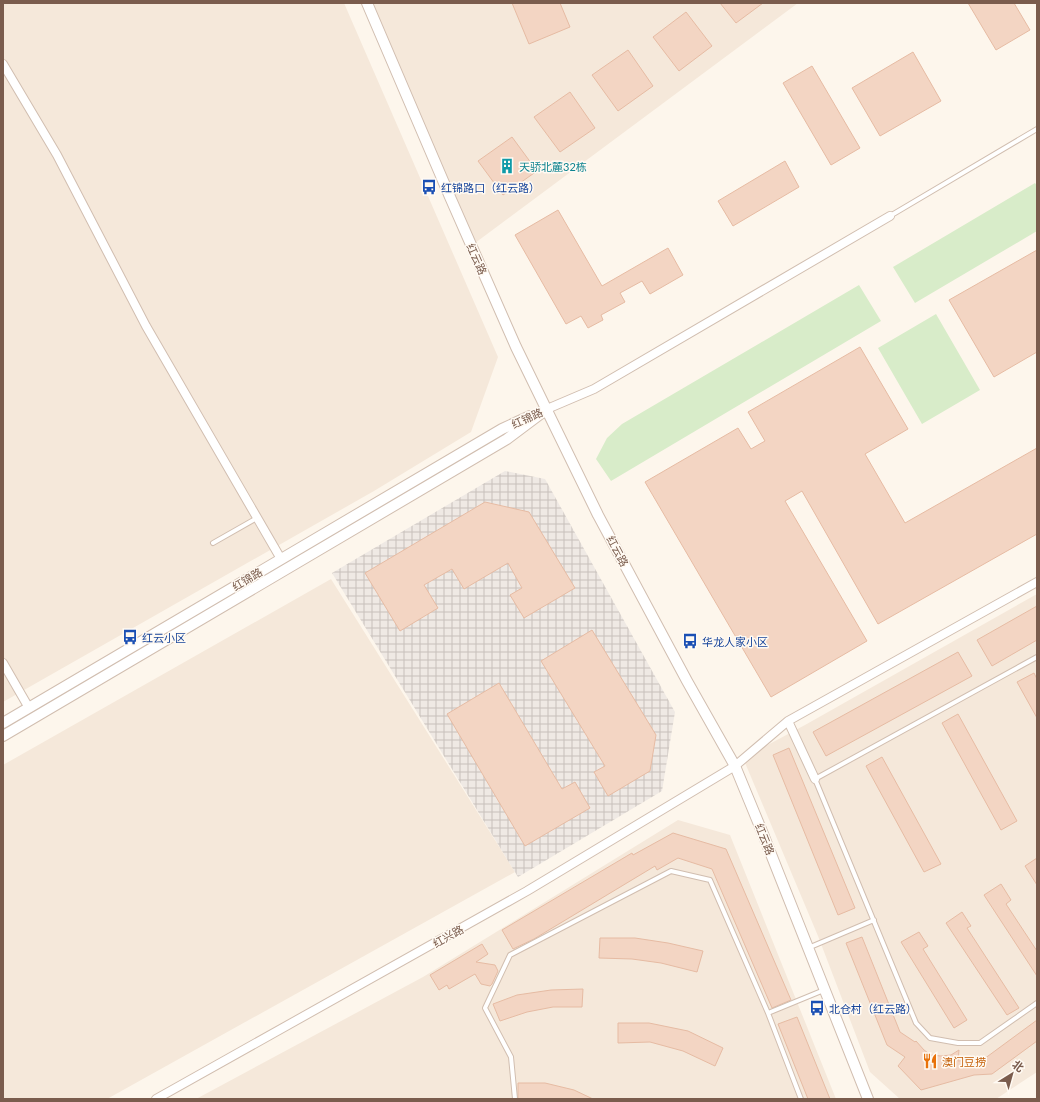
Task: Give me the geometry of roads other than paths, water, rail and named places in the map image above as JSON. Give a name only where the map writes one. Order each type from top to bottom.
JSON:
[{"type":"street","name":"红云路","points":[[367,3],[516,347],[598,515],[735,766],[868,1099]]},
{"type":"street","points":[[3,64],[56,155],[146,326],[281,559]]},
{"type":"street","points":[[547,409],[594,389],[890,216]]},
{"type":"street","name":"红锦路","points":[[3,723],[502,429],[547,409]]},
{"type":"street","name":"红锦路","points":[[3,736],[507,439],[547,409]]},
{"type":"street","name":"红兴路","points":[[156,1099],[527,891],[735,766],[788,721],[1037,582]]},
{"type":"street","points":[[3,663],[29,708]]},
{"type":"street","points":[[788,721],[815,779]]},
{"type":"lane","points":[[890,216],[1037,129]]},
{"type":"lane","points":[[213,543],[257,518]]},
{"type":"lane","points":[[1037,657],[815,779],[916,1023],[930,1038],[958,1043],[980,1042],[1037,1003]]},
{"type":"lane","points":[[515,1099],[511,1057],[485,1008],[510,955],[671,871],[710,880],[768,1013],[801,1099]]},
{"type":"lane","points":[[808,948],[874,920]]},
{"type":"lane","points":[[768,1013],[825,990]]},
{"type":"place","name":"天骄北麓32栋","points":[[507,166]]},
{"type":"place","name":"红锦路口（红云路）","points":[[429,187]]},
{"type":"place","name":"红云小区","points":[[130,637]]},
{"type":"place","name":"华龙人家小区","points":[[690,641]]},
{"type":"place","name":"北仓村（红云路）","points":[[817,1008]]},
{"type":"place","name":"澳门豆捞","points":[[930,1061]]}]
